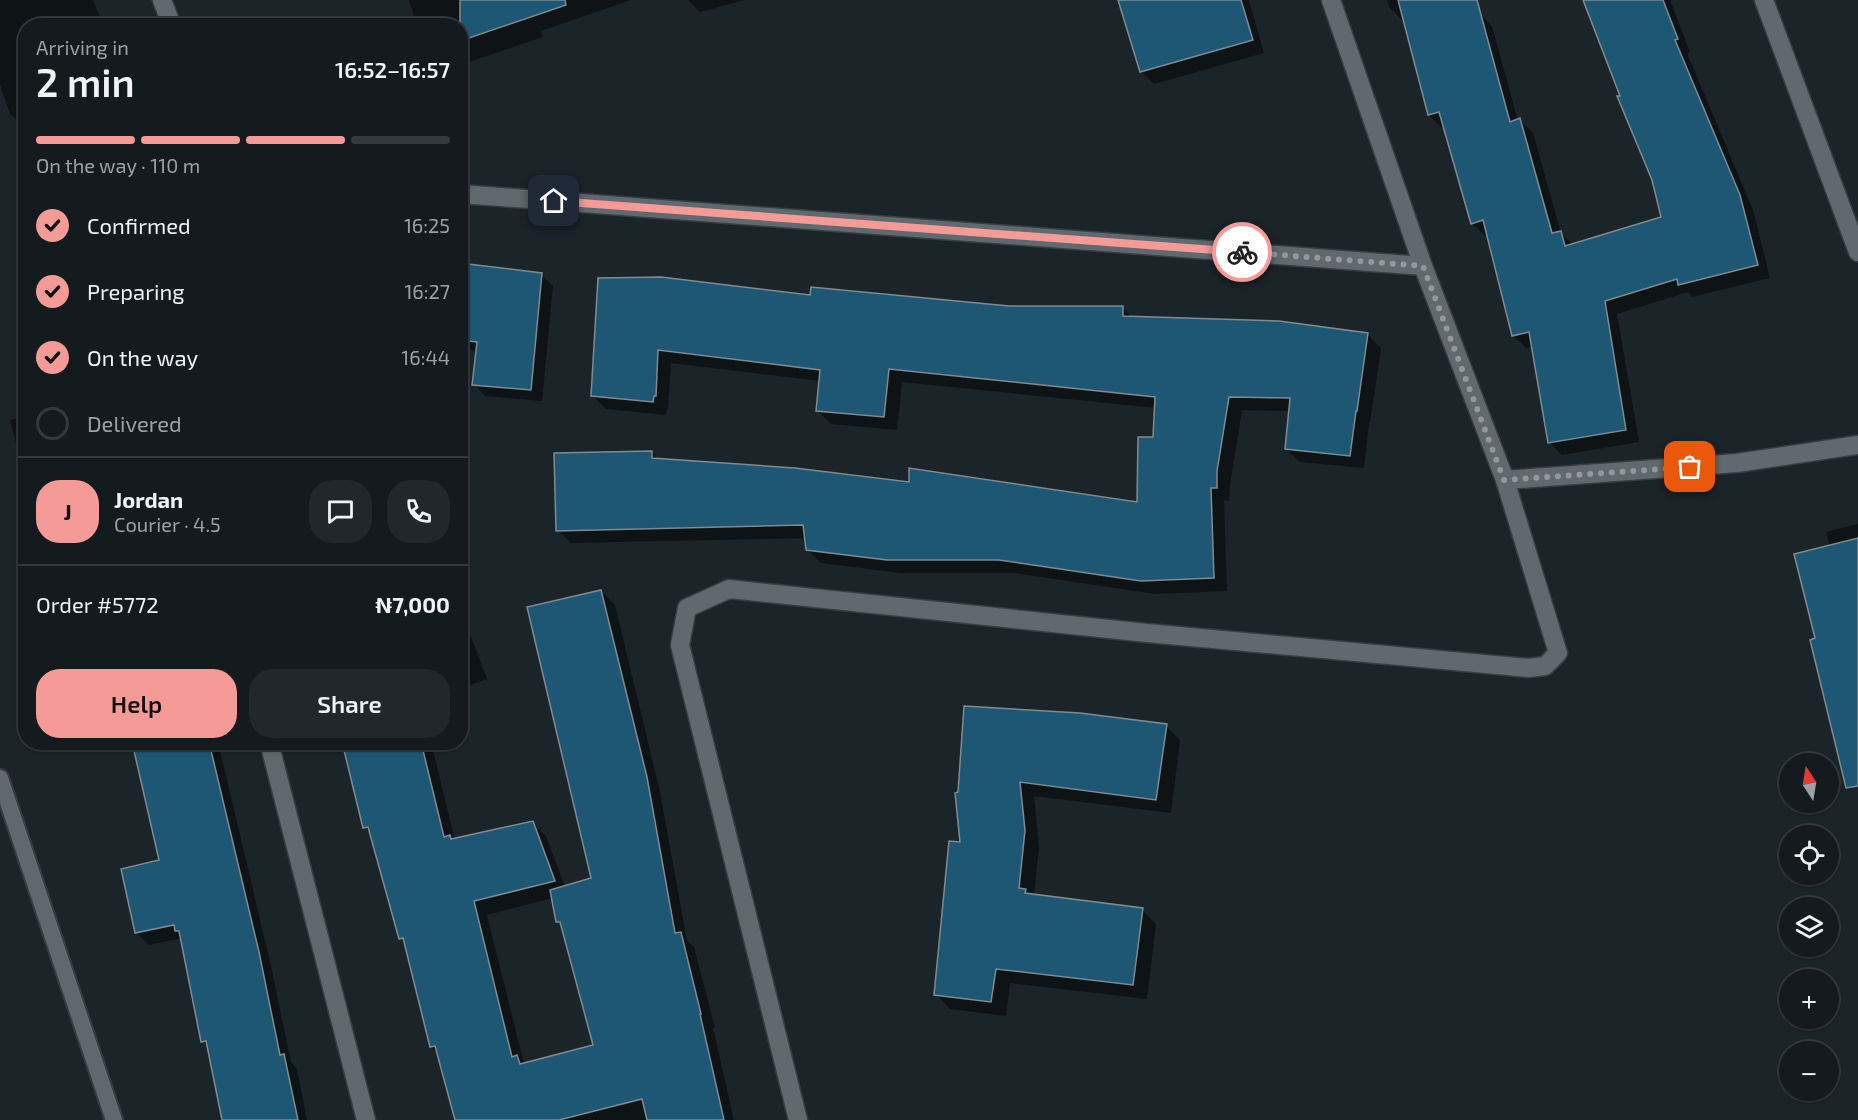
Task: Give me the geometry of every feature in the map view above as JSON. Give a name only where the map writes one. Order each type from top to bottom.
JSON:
[{"type":"street","points":[[162,0],[169,18]]},
{"type":"street","points":[[798,1120],[680,645],[687,608],[729,589],[1146,633],[1529,668],[1545,666],[1558,653],[1504,480],[1423,266],[1331,0]]},
{"type":"street","points":[[1764,0],[1858,252]]},
{"type":"street","points":[[468,195],[1423,266]]},
{"type":"street","points":[[1504,480],[1737,463],[1858,445]]},
{"type":"street","points":[[270,750],[366,1120]]},
{"type":"lane","points":[[0,777],[114,1120]]},
{"type":"building","points":[[460,0],[565,0],[566,5],[468,38],[468,18],[460,18]]},
{"type":"building","points":[[1118,0],[1241,0],[1253,40],[1140,72]]},
{"type":"building","points":[[1398,0],[1477,0],[1510,122],[1520,118],[1552,233],[1561,231],[1565,246],[1661,217],[1652,180],[1617,96],[1620,96],[1583,0],[1663,0],[1678,39],[1675,40],[1740,195],[1758,265],[1678,285],[1677,279],[1605,301],[1626,430],[1548,443],[1529,332],[1512,336],[1483,220],[1471,224],[1439,112],[1428,115]]},
{"type":"building","points":[[468,264],[542,273],[531,390],[472,385],[477,342],[468,341]]},
{"type":"building","points":[[661,277],[810,295],[811,287],[1009,306],[1123,306],[1123,316],[1279,321],[1368,333],[1350,456],[1285,449],[1290,398],[1229,397],[1217,471],[1217,488],[1211,488],[1214,578],[1141,581],[999,560],[887,560],[806,550],[803,525],[556,531],[554,453],[652,451],[652,458],[795,468],[909,482],[909,468],[1137,502],[1138,437],[1153,437],[1155,397],[889,369],[884,417],[816,411],[820,370],[658,350],[656,396],[653,402],[591,396],[598,278]]},
{"type":"building","points":[[1858,538],[1858,786],[1846,788],[1810,640],[1815,638],[1794,554]]},
{"type":"building","points":[[601,590],[647,777],[675,933],[681,932],[724,1120],[647,1120],[642,1099],[559,1120],[455,1120],[435,1046],[430,1047],[403,938],[399,939],[368,827],[363,828],[344,750],[423,750],[444,837],[450,835],[451,839],[533,821],[555,881],[474,901],[512,1057],[517,1055],[520,1064],[593,1045],[560,922],[556,922],[550,890],[591,878],[527,607]]},
{"type":"building","points":[[964,706],[1080,713],[1167,724],[1156,800],[1020,782],[1025,830],[1019,888],[1026,889],[1025,893],[1143,908],[1133,985],[996,969],[991,1002],[934,995],[949,841],[960,842],[955,793],[958,792]]},
{"type":"building","points":[[134,750],[211,750],[259,952],[280,1055],[284,1054],[298,1120],[222,1120],[206,1041],[201,1042],[179,931],[175,931],[174,925],[135,933],[121,869],[159,860]]},
{"type":"way so far","points":[[1242,252],[1423,266],[1504,480],[1690,467]]},
{"type":"route","points":[[554,201],[1242,252]]}]
